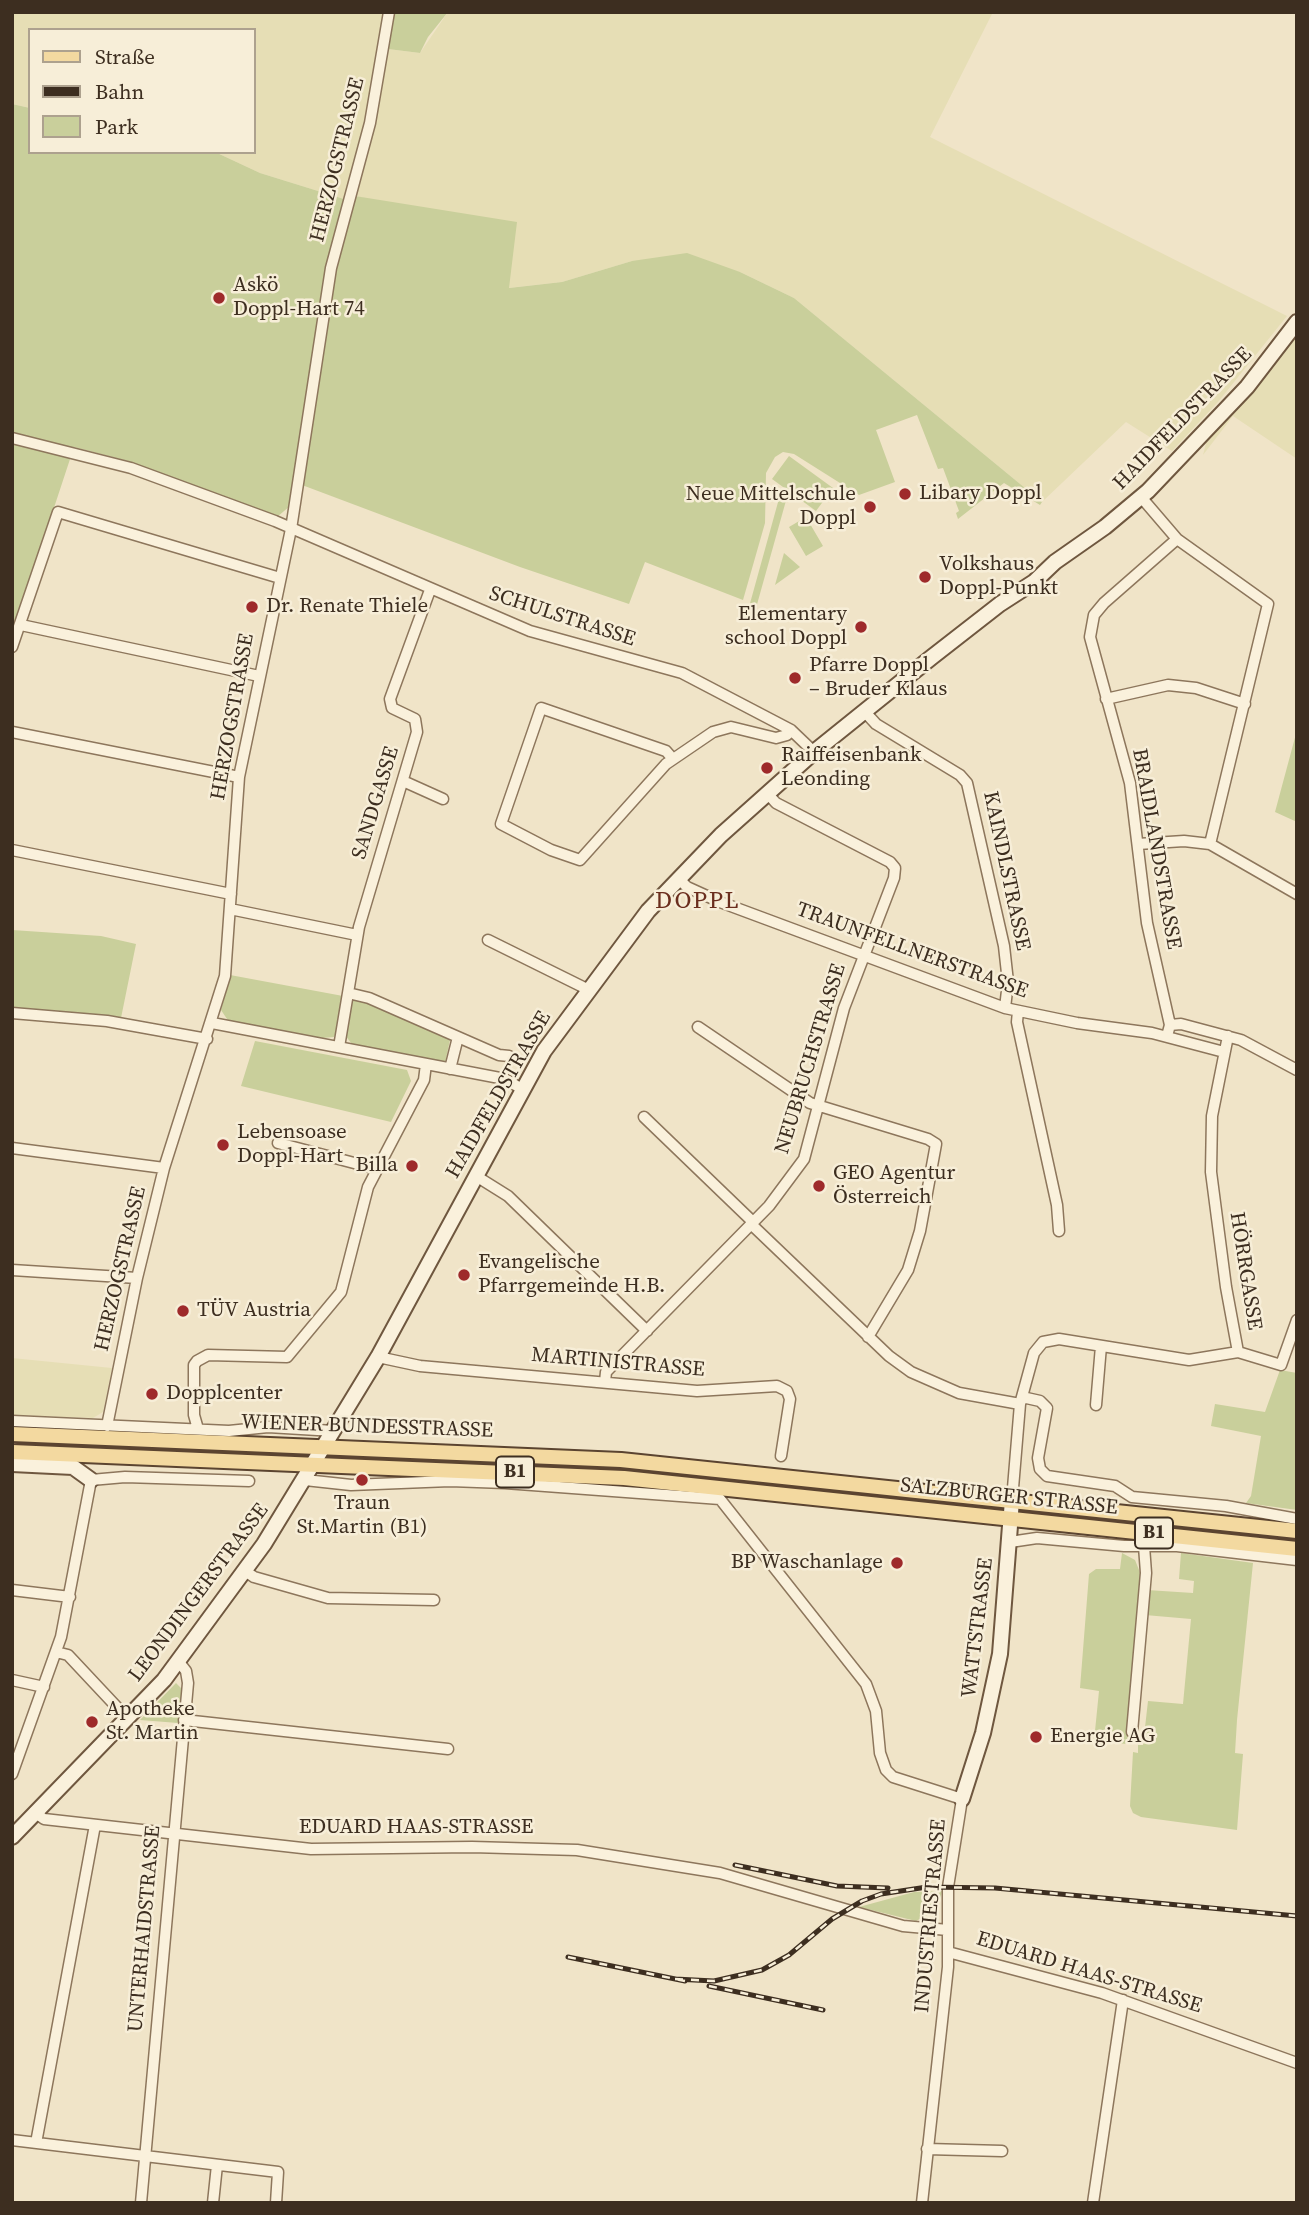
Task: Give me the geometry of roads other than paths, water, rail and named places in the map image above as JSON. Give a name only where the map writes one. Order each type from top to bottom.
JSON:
[{"type":"main road","name":"WIENER BUNDESSTRASSE","points":[[12,1434],[320,1455],[413,1468],[527,1472],[718,1493]]},
{"type":"main road","name":"WIENER BUNDESSTRASSE","points":[[12,1452],[621,1460],[719,1469]]},
{"type":"main road","name":"SALZBURGER STRASSE","points":[[719,1469],[1297,1531]]},
{"type":"main road","name":"SALZBURGER STRASSE","points":[[718,1493],[1011,1517],[1297,1549]]},
{"type":"street","name":"HERZOGSTRASSE","points":[[107,1426],[137,1278],[164,1168],[225,976],[239,777],[290,528],[331,268],[370,123],[389,12]]},
{"type":"street","name":"HAIDFELDSTRASSE","points":[[320,1455],[378,1357],[522,1089],[587,989],[678,878],[814,752],[932,657],[1000,604],[1034,582],[1055,562],[1141,497],[1238,397],[1297,321]]},
{"type":"street","name":"SCHULSTRASSE","points":[[12,438],[131,468],[290,528],[430,590],[555,639],[682,673],[791,730],[814,752]]},
{"type":"street","points":[[1141,497],[1177,539],[1268,604],[1210,844]]},
{"type":"street","points":[[12,647],[58,512],[280,578]]},
{"type":"street","name":"BRAIDLANDSTRASSE","points":[[1167,1036],[1170,1025],[1147,923],[1130,783],[1090,638],[1094,615],[1177,539]]},
{"type":"street","name":"SANDGASSE","points":[[339,1047],[357,935],[418,724],[411,716],[392,708],[390,699],[430,590]]},
{"type":"street","points":[[21,625],[259,676]]},
{"type":"street","points":[[1106,699],[1168,685],[1196,688],[1245,704]]},
{"type":"street","points":[[673,759],[666,751],[541,708],[501,824],[551,850],[580,860],[673,759],[725,727],[776,738],[787,736],[791,730]]},
{"type":"street","name":"KAINDLSTRASSE","points":[[866,712],[876,724],[960,775],[967,783],[1004,946],[1008,982],[1004,1008]]},
{"type":"street","points":[[12,732],[239,777]]},
{"type":"street","points":[[403,781],[443,799]]},
{"type":"street","name":"NEUBRUCHSTRASSE","points":[[605,1382],[606,1372],[781,1192],[804,1159],[838,1028],[863,955],[894,878],[893,865],[776,803],[767,793]]},
{"type":"street","points":[[1138,844],[1184,841],[1210,844],[1297,894]]},
{"type":"street","points":[[12,850],[230,894]]},
{"type":"street","name":"TRAUNFELLNERSTRASSE","points":[[678,878],[687,887],[720,902],[1004,1008],[1167,1036],[1224,1052]]},
{"type":"street","points":[[230,909],[357,935]]},
{"type":"street","points":[[488,940],[587,989]]},
{"type":"street","points":[[348,993],[369,998],[509,1056]]},
{"type":"street","points":[[1018,1011],[1017,1023],[1056,1205],[1059,1231]]},
{"type":"street","points":[[12,1013],[107,1021],[207,1039]]},
{"type":"street","points":[[212,1023],[505,1079],[522,1089]]},
{"type":"street","points":[[1170,1025],[1181,1024],[1228,1035],[1265,1051],[1297,1070]]},
{"type":"street","points":[[698,1027],[795,1095],[819,1106],[928,1139],[936,1144],[920,1231],[908,1270],[868,1337]]},
{"type":"street","name":"HÖRRGASSE","points":[[1021,1401],[1038,1346],[1050,1339],[1189,1360],[1238,1352],[1226,1287],[1211,1172],[1212,1116],[1228,1035]]},
{"type":"street","points":[[450,1069],[458,1037]]},
{"type":"street","points":[[198,1429],[194,1415],[194,1365],[197,1361],[208,1354],[287,1357],[341,1292],[368,1187],[424,1080],[426,1064]]},
{"type":"street","points":[[644,1117],[889,1356],[933,1383],[982,1399],[1021,1401],[1012,1500]]},
{"type":"street","points":[[278,1143],[377,1169]]},
{"type":"street","points":[[12,1148],[164,1168]]},
{"type":"street","points":[[476,1176],[508,1196],[647,1331]]},
{"type":"street","points":[[12,1270],[137,1278]]},
{"type":"street","points":[[1238,1352],[1281,1365],[1297,1320]]},
{"type":"street","points":[[1096,1405],[1101,1346]]},
{"type":"street","name":"MARTINISTRASSE","points":[[378,1357],[399,1363],[697,1391],[783,1388],[790,1399],[781,1456]]},
{"type":"street","name":"SALZBURGER STRASSE","points":[[1021,1401],[1040,1401],[1047,1408],[1038,1458],[1040,1469],[1047,1476],[1115,1486],[1132,1497],[1226,1506],[1297,1519]]},
{"type":"street","name":"WIENER BUNDESSTRASSE","points":[[12,1421],[229,1431],[268,1427],[334,1431]]},
{"type":"street","name":"LEONDINGERSTRASSE","points":[[15,1828],[128,1719],[179,1661],[245,1571],[320,1455]]},
{"type":"street","points":[[12,1464],[73,1467],[92,1480],[125,1477],[248,1481]]},
{"type":"street","name":"WIENER BUNDESSTRASSE","points":[[413,1468],[433,1483]]},
{"type":"street","points":[[12,1774],[56,1652],[70,1597],[92,1480]]},
{"type":"street","points":[[305,1480],[351,1485],[433,1483],[718,1493]]},
{"type":"street","name":"INDUSTRIESTRASSE","points":[[718,1493],[866,1684],[876,1711],[880,1754],[886,1770],[893,1777],[961,1799],[948,1886],[948,1952],[922,2203]]},
{"type":"street","name":"WATTSTRASSE","points":[[961,1799],[994,1685],[1002,1634],[1012,1500]]},
{"type":"street","name":"SALZBURGER STRASSE","points":[[1010,1542],[1037,1538],[1177,1546],[1297,1560]]},
{"type":"street","points":[[1132,1732],[1146,1573],[1144,1546]]},
{"type":"street","points":[[245,1571],[254,1577],[328,1598],[434,1600]]},
{"type":"street","points":[[12,1590],[70,1597]]},
{"type":"street","points":[[56,1652],[68,1655],[128,1719]]},
{"type":"street","name":"UNTERHAIDSTRASSE","points":[[141,2203],[184,1720],[187,1676],[179,1661]]},
{"type":"street","points":[[12,1680],[44,1687]]},
{"type":"street","points":[[184,1720],[448,1749]]},
{"type":"street","name":"EDUARD HAAS-STRASSE","points":[[34,1812],[44,1819],[312,1849],[472,1847],[577,1850],[720,1873],[903,1926],[948,1930]]},
{"type":"street","points":[[36,2143],[95,1825]]},
{"type":"street","name":"EDUARD HAAS-STRASSE","points":[[948,1952],[1123,2000],[1297,2063]]},
{"type":"street","points":[[1093,2203],[1123,2000]]},
{"type":"street","points":[[12,2140],[278,2172],[276,2203]]},
{"type":"street","points":[[927,2149],[1002,2151]]},
{"type":"street","points":[[214,2203],[217,2165]]},
{"type":"railway","points":[[735,1865],[837,1886],[888,1888]]},
{"type":"railway","points":[[675,1979],[714,1981],[762,1970],[789,1955],[832,1919],[862,1901],[881,1894],[927,1887],[995,1888],[1297,1916]]},
{"type":"railway","points":[[568,1957],[685,1981]]},
{"type":"railway","points":[[709,1986],[823,2010]]},
{"type":"place","name":"Askö Doppl-Hart 74","points":[[219,298]]},
{"type":"place","name":"Libary Doppl","points":[[905,494]]},
{"type":"place","name":"Neue Mittelschule Doppl","points":[[870,507]]},
{"type":"place","name":"Volkshaus Doppl-Punkt","points":[[925,577]]},
{"type":"place","name":"Dr. Renate Thiele","points":[[252,607]]},
{"type":"place","name":"Elementary school Doppl","points":[[861,627]]},
{"type":"place","name":"Pfarre Doppl – Bruder Klaus","points":[[795,678]]},
{"type":"place","name":"Raiffeisenbank Leonding","points":[[767,768]]},
{"type":"place","name":"Lebensoase Doppl-Hart","points":[[223,1145]]},
{"type":"place","name":"Billa","points":[[412,1166]]},
{"type":"place","name":"GEO Agentur Österreich","points":[[819,1186]]},
{"type":"place","name":"Evangelische Pfarrgemeinde H.B.","points":[[464,1275]]},
{"type":"place","name":"TÜV Austria","points":[[183,1311]]},
{"type":"place","name":"Dopplcenter","points":[[152,1394]]},
{"type":"place","name":"Traun St.Martin (B1)","points":[[362,1480]]},
{"type":"place","name":"BP Waschanlage","points":[[897,1563]]},
{"type":"place","name":"Apotheke St. Martin","points":[[92,1722]]},
{"type":"place","name":"Energie AG","points":[[1036,1737]]},
{"type":"district","name":"DOPPL","points":[[698,902]]}]
